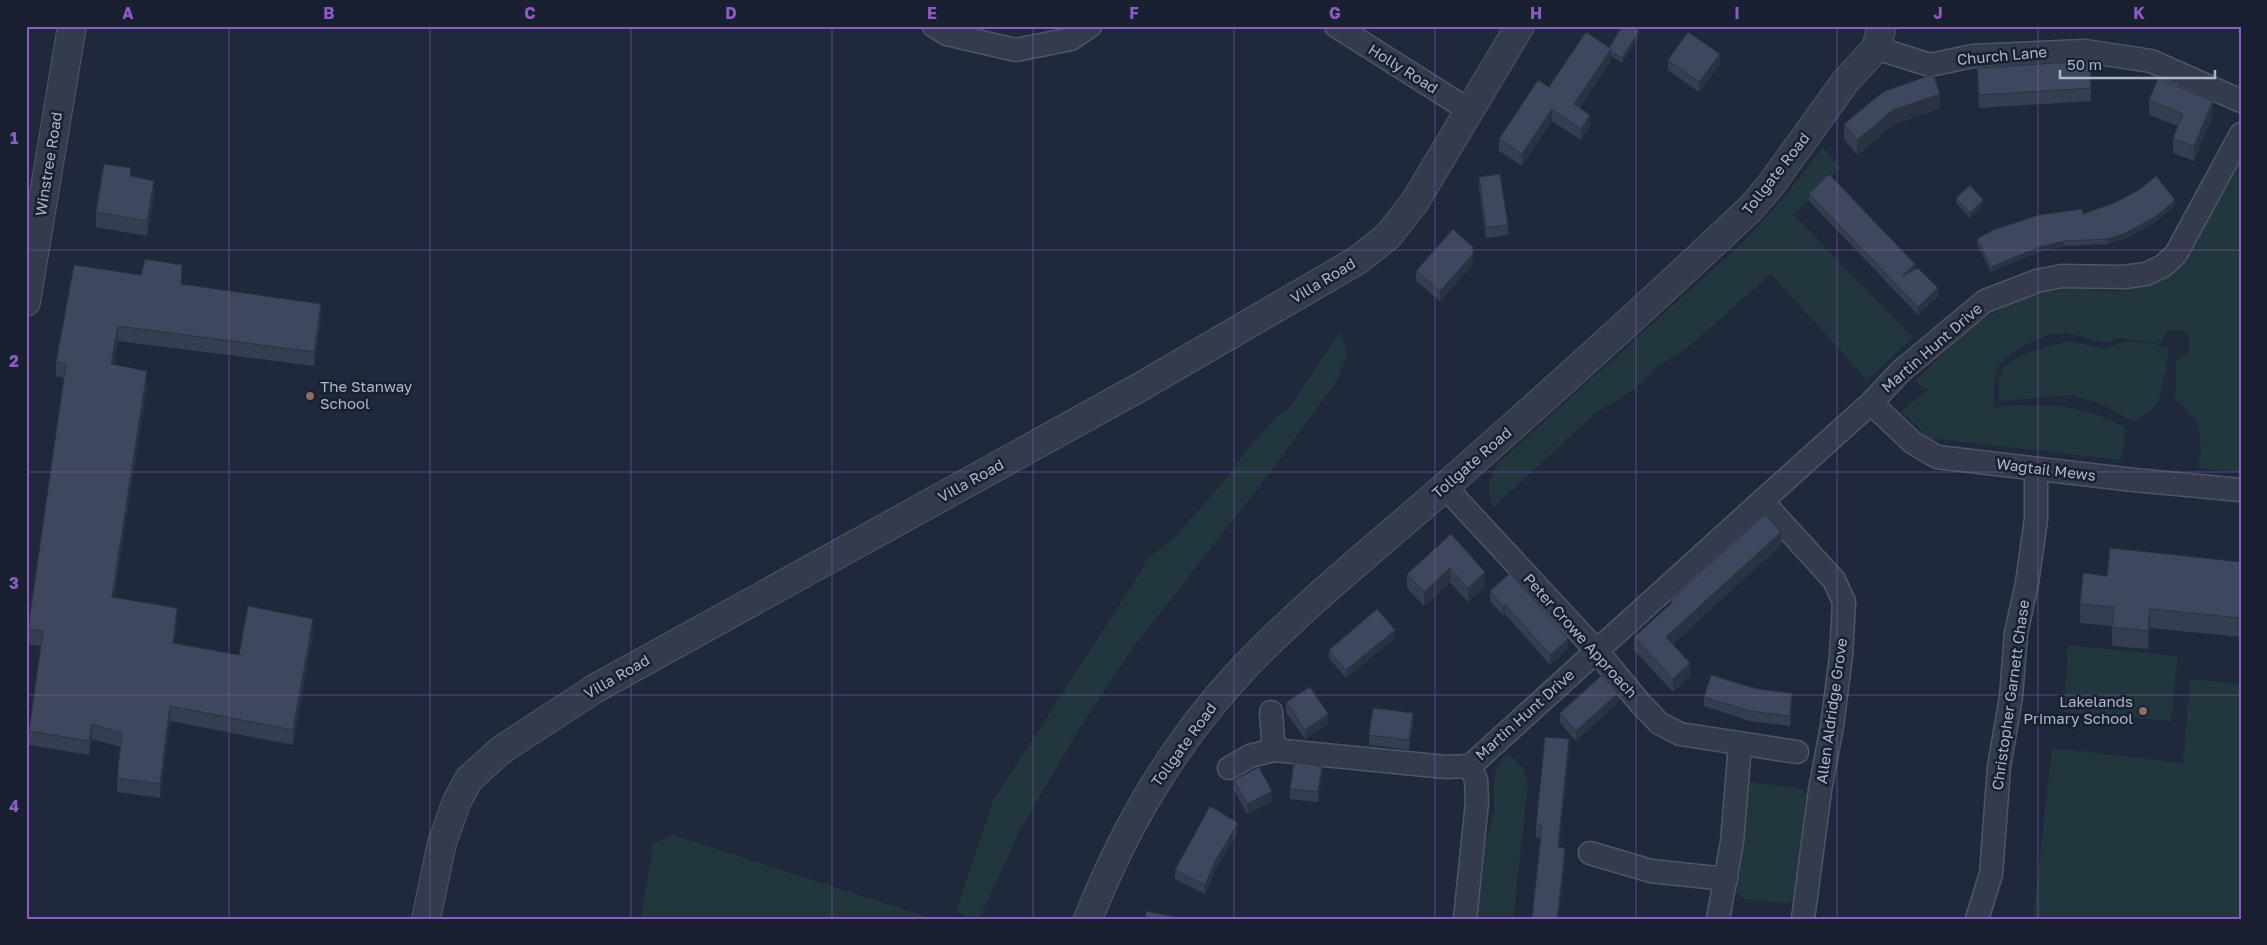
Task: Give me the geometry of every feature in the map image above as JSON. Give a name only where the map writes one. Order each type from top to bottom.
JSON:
[{"type":"street","name":"Winstree Road","points":[[26,302],[72,26]]},
{"type":"street","points":[[934,26],[946,34],[1016,50],[1071,39],[1090,26]]},
{"type":"street","name":"Holly Road","points":[[1336,26],[1470,111]]},
{"type":"street","name":"Villa Road","points":[[426,919],[442,843],[457,801],[469,779],[501,750],[596,688],[1142,386],[1358,260],[1388,236],[1414,203],[1520,26]]},
{"type":"street","name":"Church Lane","points":[[1879,37],[1930,65],[1973,56],[2085,51],[2150,61],[2241,101]]},
{"type":"street","name":"Tollgate Road","points":[[1088,919],[1127,831],[1157,780],[1211,706],[1268,644],[1403,522],[1607,344],[1751,208],[1770,186],[1879,37]]},
{"type":"street","name":"Martin Hunt Drive","points":[[1229,768],[1250,756],[1274,750],[1446,767],[1470,766],[1871,403],[1900,372],[1985,301],[2037,281],[2062,276],[2124,277],[2146,274],[2163,266],[2176,254],[2241,134]]},
{"type":"street","name":"Wagtail Mews","points":[[1871,403],[1912,442],[1937,457],[2036,470],[2241,490]]},
{"type":"street","name":"Christopher Garnett Chase","points":[[1977,919],[1991,874],[1999,767],[2011,697],[2016,633],[2027,582],[2036,519],[2036,470]]},
{"type":"street","name":"Peter Crowe Approach","points":[[1445,487],[1596,650],[1659,723],[1680,734],[1797,752]]},
{"type":"street","name":"Allen Aldridge Grove","points":[[1762,501],[1834,580],[1844,602],[1841,656],[1832,726],[1820,790],[1803,919]]},
{"type":"street","points":[[1270,712],[1274,750]]},
{"type":"street","points":[[1718,919],[1732,842],[1740,744]]},
{"type":"street","points":[[1465,919],[1477,802],[1476,780],[1470,766]]},
{"type":"street","points":[[1590,853],[1651,871],[1726,879]]},
{"type":"shaded area","points":[[2241,134],[2241,473],[2199,468],[2199,428],[2191,415],[2175,398],[2176,360],[2188,354],[2190,347],[2190,340],[2182,330],[2168,331],[2160,344],[2118,338],[2107,343],[2067,333],[2054,333],[2012,353],[1999,365],[1994,381],[1994,407],[2045,405],[2077,409],[2109,420],[2126,428],[2121,460],[1929,438],[1901,411],[1928,390],[1915,381],[1968,331],[2005,306],[2027,297],[2050,292],[2081,289],[2123,290],[2159,280]]},
{"type":"shaded area","points":[[1823,147],[1841,168],[1794,215],[1913,338],[1867,380],[1771,274],[1687,348],[1657,367],[1635,389],[1595,413],[1493,508],[1490,484],[1498,463],[1742,243],[1780,202]]},
{"type":"shaded area","points":[[1340,332],[1347,355],[1338,379],[1266,478],[1132,649],[1080,728],[1022,826],[979,919],[971,919],[956,911],[993,801],[1143,568],[1146,559],[1171,541],[1220,486],[1246,451],[1275,418],[1290,407]]},
{"type":"shaded area","points":[[2068,341],[2108,349],[2114,345],[2129,342],[2145,342],[2168,347],[2167,364],[2158,404],[2134,422],[2100,404],[2073,395],[1999,401],[1999,379],[2004,366],[2032,351]]},
{"type":"shaded area","points":[[2068,645],[2178,656],[2171,721],[2064,712]]},
{"type":"shaded area","points":[[2190,679],[2241,684],[2241,919],[2033,919],[2052,748],[2183,763]]},
{"type":"shaded area","points":[[1508,752],[1524,770],[1528,784],[1513,919],[1475,919],[1476,846],[1485,847],[1493,817],[1495,776],[1501,760]]},
{"type":"shaded area","points":[[1751,782],[1799,788],[1806,793],[1796,891],[1792,901],[1786,903],[1745,899],[1736,893],[1748,784]]},
{"type":"shaded area","points":[[673,835],[934,919],[641,919],[653,844]]},
{"type":"building","points":[[1622,26],[1632,26],[1639,31],[1622,58],[1609,48]]},
{"type":"building","points":[[1586,32],[1611,49],[1574,104],[1590,115],[1581,129],[1552,109],[1522,154],[1499,139],[1538,80],[1549,87]]},
{"type":"building","points":[[1688,32],[1720,54],[1699,82],[1668,60]]},
{"type":"building","points":[[2090,61],[2091,88],[1979,95],[1977,68]]},
{"type":"building","points":[[1933,74],[1940,94],[1893,110],[1857,140],[1844,124],[1883,92]]},
{"type":"building","points":[[2158,78],[2213,101],[2194,146],[2173,138],[2183,114],[2149,100]]},
{"type":"building","points":[[104,164],[131,168],[130,176],[154,181],[147,221],[96,212]]},
{"type":"building","points":[[1500,174],[1508,225],[1486,228],[1479,177]]},
{"type":"building","points":[[1829,174],[1915,264],[1902,276],[1918,268],[1938,288],[1918,307],[1809,194]]},
{"type":"building","points":[[2156,176],[2175,200],[2155,217],[2126,233],[2107,239],[2065,241],[2039,247],[1991,267],[1977,239],[1993,230],[2039,215],[2082,209],[2083,214],[2114,203],[2139,190]]},
{"type":"building","points":[[1970,185],[1983,200],[1970,213],[1956,198]]},
{"type":"building","points":[[1453,229],[1473,247],[1473,254],[1440,291],[1416,271]]},
{"type":"building","points":[[145,259],[182,265],[181,284],[321,304],[314,352],[118,326],[111,364],[147,371],[112,597],[177,608],[173,643],[239,655],[248,606],[313,619],[293,730],[170,706],[160,784],[117,778],[122,733],[92,724],[89,741],[29,731],[43,631],[28,629],[66,364],[56,362],[74,265],[141,275]]},
{"type":"building","points":[[1765,514],[1781,532],[1666,637],[1690,663],[1673,679],[1634,637],[1673,602],[1671,600]]},
{"type":"building","points":[[1451,534],[1485,572],[1468,588],[1450,568],[1424,592],[1407,574]]},
{"type":"building","points":[[2110,548],[2241,562],[2241,618],[2150,609],[2148,631],[2112,627],[2114,607],[2080,604],[2083,573],[2107,576]]},
{"type":"building","points":[[1510,573],[1568,639],[1550,655],[1505,604],[1503,606],[1490,591]]},
{"type":"building","points":[[1377,609],[1395,630],[1346,670],[1329,650]]},
{"type":"building","points":[[1602,675],[1618,693],[1576,731],[1560,713]]},
{"type":"building","points":[[1711,675],[1757,689],[1792,693],[1790,716],[1750,711],[1704,697]]},
{"type":"building","points":[[1310,687],[1328,714],[1305,730],[1286,702]]},
{"type":"building","points":[[1373,708],[1413,713],[1409,740],[1369,735]]},
{"type":"building","points":[[1545,737],[1569,739],[1558,847],[1565,848],[1557,919],[1532,918],[1542,826],[1536,825]]},
{"type":"building","points":[[1294,762],[1322,766],[1318,792],[1290,789]]},
{"type":"building","points":[[1259,767],[1272,791],[1247,804],[1234,780]]},
{"type":"building","points":[[1210,806],[1238,823],[1215,861],[1205,885],[1175,870]]},
{"type":"building","points":[[1146,911],[1185,919],[1145,919]]},
{"type":"place","name":"The Stanway School","points":[[310,396]]},
{"type":"place","name":"Lakelands Primary School","points":[[2143,711]]}]
